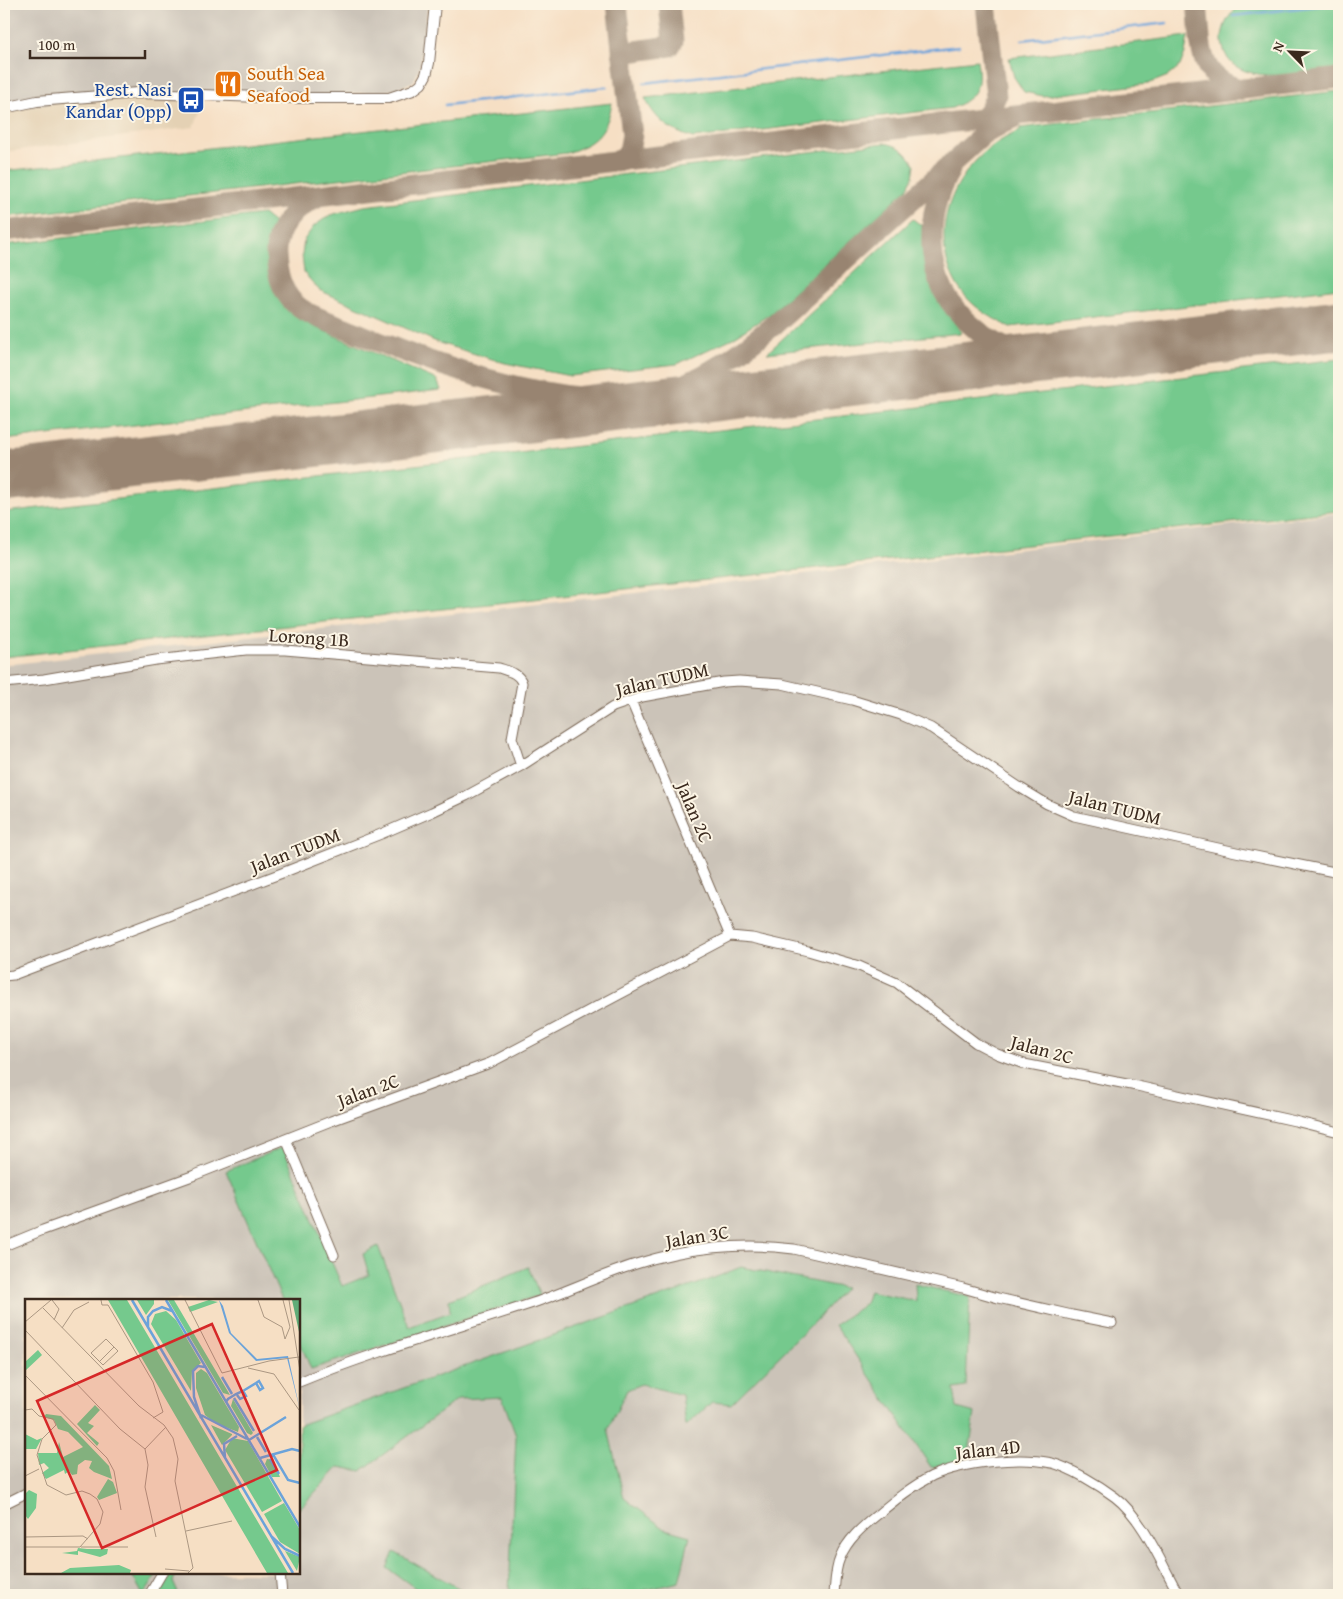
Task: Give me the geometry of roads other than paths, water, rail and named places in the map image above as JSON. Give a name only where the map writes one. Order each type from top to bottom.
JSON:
[{"type":"street","points":[[4,108],[37,101],[138,92],[294,98],[389,98],[413,90],[426,76],[435,4]]},
{"type":"street","name":"Lorong 1B","points":[[4,683],[44,679],[156,660],[246,650],[285,650],[499,668],[518,676],[522,683],[512,738],[521,766]]},
{"type":"street","name":"Jalan TUDM","points":[[4,981],[8,976],[381,834],[466,796],[521,766],[613,707],[642,697],[739,680],[782,684],[852,700],[901,715],[932,728],[1019,787],[1047,804],[1074,816],[1339,873]]},
{"type":"street","name":"Jalan 2C","points":[[631,701],[730,936]]},
{"type":"street","name":"Jalan 2C","points":[[4,1246],[500,1058],[730,936],[752,938],[808,951],[859,966],[897,983],[976,1043],[997,1054],[1024,1064],[1137,1086],[1339,1132]]},
{"type":"street","points":[[286,1139],[334,1255]]},
{"type":"street","name":"Jalan 3C","points":[[300,1382],[403,1344],[534,1303],[636,1264],[670,1255],[721,1247],[768,1245],[794,1249],[1072,1315],[1112,1322]]},
{"type":"street","name":"Jalan 4D","points":[[834,1595],[840,1557],[850,1540],[906,1491],[946,1470],[1013,1460],[1052,1463],[1072,1471],[1116,1498],[1123,1504],[1145,1533],[1179,1595]]},
{"type":"street","points":[[4,1504],[25,1494]]},
{"type":"street","points":[[149,1595],[161,1574]]},
{"type":"street","points":[[280,1574],[282,1595]]},
{"type":"waterway","points":[[1233,16],[1334,4]]},
{"type":"waterway","points":[[1022,40],[1167,23]]},
{"type":"waterway","points":[[644,83],[959,46]]},
{"type":"waterway","points":[[445,105],[607,87]]},
{"type":"place","name":"South Sea Seafood","points":[[228,84]]},
{"type":"place","name":"Rest. Nasi Kandar (Opp)","points":[[191,100]]}]
